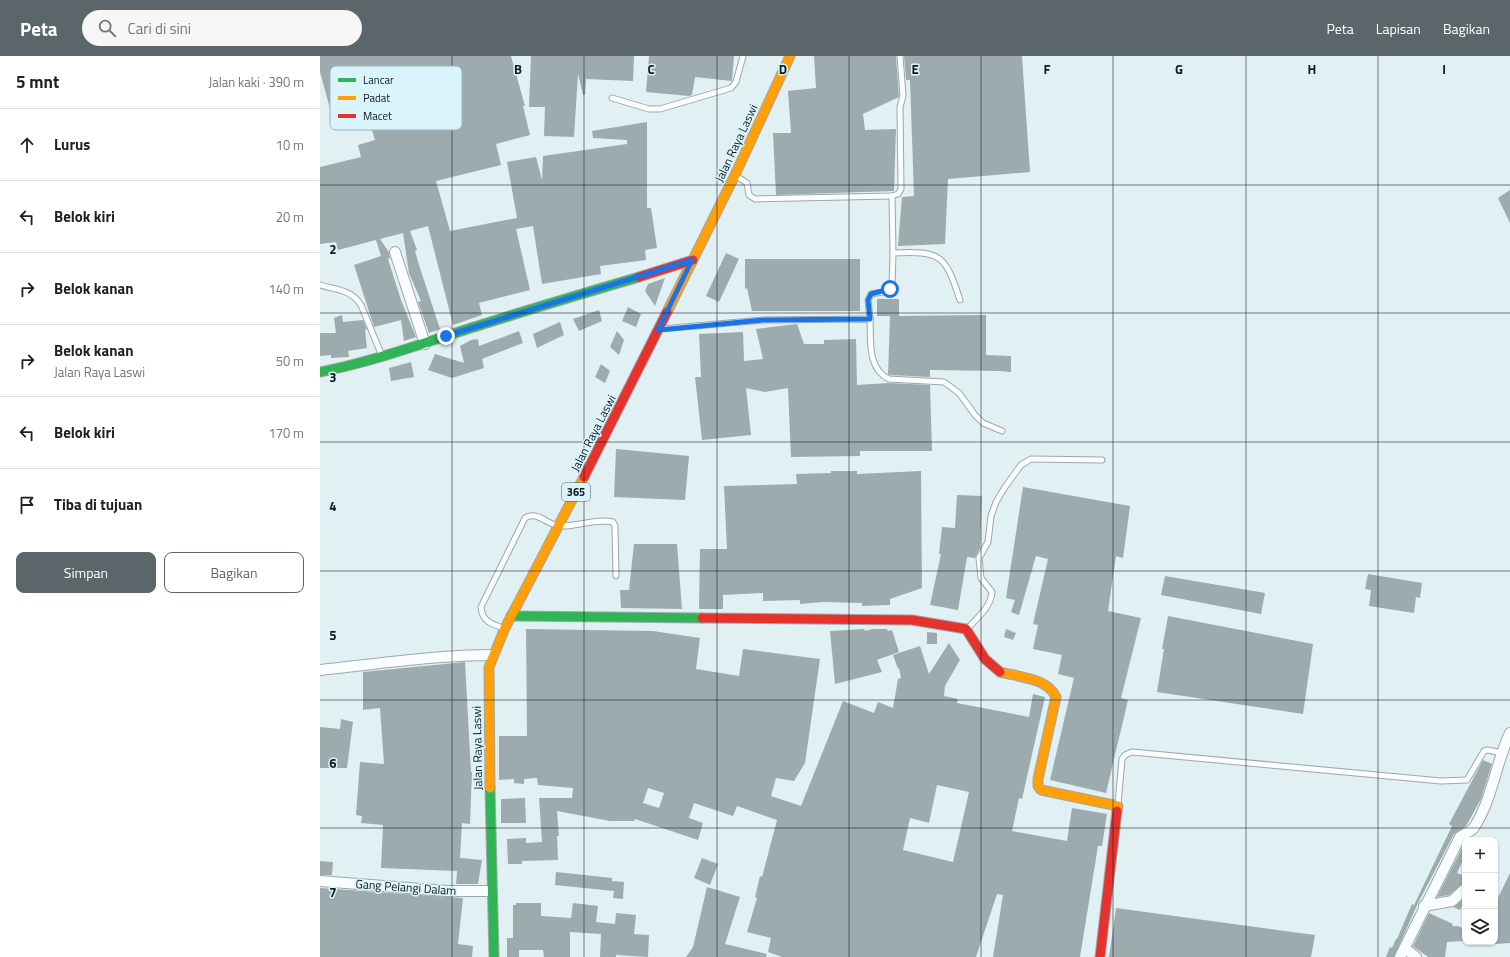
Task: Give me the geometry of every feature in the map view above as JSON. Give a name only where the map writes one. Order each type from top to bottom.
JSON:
[{"type":"street","name":"Jalan Raya Laswi","points":[[494,957],[488,708],[489,667],[511,616],[658,330],[735,175],[790,56]]},
{"type":"street","points":[[395,252],[426,344]]},
{"type":"street","points":[[320,372],[347,367],[426,344],[486,323],[692,260]]},
{"type":"street","points":[[511,616],[912,620],[966,629],[985,659],[1000,672],[1043,683],[1050,686],[1054,691],[1056,697],[1038,779],[1038,786],[1041,790],[1118,806],[1100,957]]},
{"type":"street","points":[[320,670],[406,659],[460,655],[493,655]]},
{"type":"street","points":[[1416,957],[1402,953],[1424,906],[1460,837],[1475,827],[1497,773],[1501,753],[1510,733]]},
{"type":"street","name":"Gang Pelangi Dalam","points":[[320,881],[447,891],[492,892]]},
{"type":"street","points":[[1424,906],[1452,901],[1462,892]]},
{"type":"lane","points":[[612,98],[648,109],[660,109],[727,90],[736,82],[743,56]]},
{"type":"lane","points":[[735,175],[747,183],[749,195],[756,199],[892,196],[898,194],[901,189],[900,107],[903,96],[900,56]]},
{"type":"lane","points":[[892,196],[892,287],[888,291],[871,294],[868,300],[873,363],[877,371],[889,379],[944,382],[959,393],[975,415],[983,423],[1002,431]]},
{"type":"lane","points":[[893,253],[928,253],[942,260],[949,270],[960,300]]},
{"type":"lane","points":[[320,284],[342,290],[357,298],[382,357]]},
{"type":"lane","points":[[658,330],[763,320],[870,319]]},
{"type":"lane","points":[[966,629],[984,610],[992,596],[992,592],[981,578],[979,558],[988,542],[991,516],[996,502],[1004,487],[1021,465],[1031,459],[1102,460]]},
{"type":"lane","points":[[505,628],[488,623],[481,613],[481,608],[525,518],[531,515],[558,526],[613,522],[615,526],[616,576]]},
{"type":"lane","points":[[1118,806],[1122,759],[1125,754],[1132,752],[1441,781],[1467,780],[1484,751],[1488,750],[1501,753]]},
{"type":"building","points":[[320,56],[511,56],[525,106],[523,106],[530,135],[496,144],[501,165],[436,181],[450,231],[517,218],[507,162],[536,157],[542,180],[543,156],[627,144],[627,140],[593,138],[592,131],[647,122],[647,208],[651,208],[657,248],[645,250],[646,260],[600,266],[601,274],[542,284],[533,226],[516,229],[530,290],[479,303],[482,315],[453,325],[428,226],[410,231],[417,250],[415,251],[420,268],[440,329],[429,333],[418,302],[421,301],[409,273],[403,233],[380,239],[389,252],[390,258],[388,259],[401,300],[416,337],[404,341],[401,320],[374,327],[354,265],[381,256],[376,240],[338,250],[336,242],[320,244],[320,167],[361,157],[358,145],[375,140],[372,130],[462,130],[462,66],[330,66],[330,109],[320,72]]},
{"type":"building","points":[[531,56],[634,56],[633,81],[586,79],[585,95],[583,95],[578,74],[574,137],[544,136],[545,107],[529,107]]},
{"type":"building","points":[[649,56],[734,56],[732,81],[695,77],[692,95],[689,96],[646,92]]},
{"type":"building","points":[[814,56],[896,56],[899,97],[863,114],[865,130],[896,129],[894,191],[776,195],[773,133],[791,133],[788,91],[816,88]]},
{"type":"building","points":[[904,56],[1022,56],[1030,172],[948,179],[945,244],[898,246],[902,197],[914,196],[910,80],[906,80]]},
{"type":"building","points":[[1510,190],[1510,223],[1498,198]]},
{"type":"building","points":[[726,253],[739,259],[719,302],[706,296]]},
{"type":"building","points":[[745,259],[860,259],[860,311],[752,311],[747,288],[745,289]]},
{"type":"building","points":[[665,278],[655,306],[645,291],[648,284]]},
{"type":"building","points":[[877,299],[899,299],[899,316],[986,315],[986,355],[1011,356],[1011,372],[930,370],[930,377],[888,374],[890,316],[877,316]]},
{"type":"building","points":[[628,307],[641,314],[636,327],[622,321]]},
{"type":"building","points":[[599,310],[602,321],[579,331],[573,319]]},
{"type":"building","points":[[342,315],[343,322],[363,320],[367,329],[365,330],[367,348],[348,351],[349,357],[331,358],[331,355],[320,356],[320,333],[336,333],[334,318]]},
{"type":"building","points":[[560,322],[564,335],[537,348],[533,334]]},
{"type":"building","points":[[797,324],[804,344],[824,344],[824,340],[856,339],[857,385],[888,383],[930,385],[932,451],[860,451],[860,456],[791,457],[788,388],[765,392],[746,388],[751,435],[702,440],[695,377],[701,377],[699,334],[743,332],[744,361],[763,359],[756,329]]},
{"type":"building","points":[[519,331],[523,343],[482,359],[484,368],[452,378],[428,370],[435,354],[464,363],[460,346],[471,340],[478,339],[479,346]]},
{"type":"building","points":[[617,331],[624,340],[619,355],[610,347]]},
{"type":"building","points":[[411,362],[414,377],[391,381],[389,368]]},
{"type":"building","points":[[601,364],[610,371],[605,383],[595,377]]},
{"type":"building","points":[[616,449],[689,456],[685,500],[614,497]]},
{"type":"building","points":[[831,471],[857,471],[857,474],[921,471],[922,588],[890,599],[890,605],[862,606],[862,603],[823,602],[800,604],[800,600],[763,601],[763,593],[723,595],[723,609],[699,609],[700,549],[727,549],[724,486],[797,484],[796,474],[831,473]]},
{"type":"building","points":[[1023,487],[1130,506],[1123,558],[1116,556],[1108,611],[1141,618],[1121,698],[1128,700],[1106,793],[1050,780],[1074,678],[1058,674],[1062,655],[1033,649],[1038,625],[1033,624],[1048,559],[1036,556],[1019,615],[1011,612],[1015,600],[1006,598]]},
{"type":"building","points":[[957,495],[982,496],[980,548],[975,558],[967,557],[958,610],[930,605],[941,554],[939,554],[942,527],[955,528]]},
{"type":"building","points":[[634,544],[677,544],[682,609],[621,608],[620,590],[629,590]]},
{"type":"building","points":[[1368,574],[1422,583],[1420,598],[1416,597],[1414,613],[1369,606],[1371,590],[1365,589]]},
{"type":"building","points":[[1165,576],[1265,593],[1261,614],[1161,595]]},
{"type":"building","points":[[1168,616],[1313,644],[1303,714],[1157,692],[1164,649],[1162,649]]},
{"type":"building","points":[[526,629],[653,631],[700,638],[696,669],[739,676],[743,649],[820,659],[805,763],[794,781],[776,778],[771,796],[801,806],[843,701],[874,713],[878,702],[893,708],[898,679],[901,678],[899,668],[898,669],[893,655],[920,646],[929,674],[949,643],[960,660],[945,686],[944,696],[958,699],[957,703],[1029,717],[1033,694],[1045,697],[1022,799],[1019,798],[1012,831],[1067,841],[1072,808],[1107,814],[1102,846],[1098,846],[1080,957],[993,957],[1003,895],[997,894],[976,957],[782,957],[768,952],[771,938],[747,932],[757,898],[755,897],[760,876],[762,877],[777,820],[737,806],[733,816],[694,803],[689,818],[703,823],[698,840],[635,819],[634,821],[610,821],[557,811],[559,836],[557,836],[558,860],[522,861],[522,864],[508,864],[507,839],[526,838],[526,843],[542,842],[539,798],[572,798],[573,788],[538,785],[537,778],[524,779],[524,784],[514,783],[514,779],[499,780],[499,736],[527,736]],"holes":[[[937,785],[969,792],[953,862],[903,850],[910,818],[929,823]],[[648,788],[664,793],[659,808],[643,803]]]},
{"type":"building","points":[[864,629],[865,631],[873,629],[887,629],[888,631],[892,630],[899,652],[877,660],[882,672],[835,684],[830,631]]},
{"type":"building","points":[[1006,629],[1016,633],[1013,640],[1004,637]]},
{"type":"building","points":[[927,632],[937,633],[937,644],[927,644]]},
{"type":"building","points":[[465,662],[472,772],[470,824],[462,823],[460,858],[482,860],[478,884],[456,884],[457,871],[381,868],[383,825],[361,823],[362,816],[356,815],[360,762],[384,764],[380,708],[363,710],[363,672]]},
{"type":"building","points":[[341,719],[353,722],[347,768],[320,768],[320,727],[340,729]]},
{"type":"building","points":[[1483,760],[1492,764],[1481,799],[1466,826],[1454,834],[1418,903],[1394,957],[1386,957],[1390,947],[1392,948],[1397,939],[1412,904],[1414,905],[1452,826],[1449,824]]},
{"type":"building","points":[[525,798],[526,823],[501,823],[501,799]]},
{"type":"building","points":[[1462,848],[1462,862],[1457,873],[1462,875],[1462,885],[1449,895],[1437,897]]},
{"type":"building","points":[[702,858],[718,864],[710,885],[694,878]]},
{"type":"building","points":[[320,861],[333,862],[332,875],[320,875]]},
{"type":"building","points":[[556,872],[612,878],[612,881],[624,882],[623,899],[613,898],[614,891],[555,885]]},
{"type":"building","points":[[1510,873],[1510,943],[1498,944],[1498,898]]},
{"type":"building","points":[[707,887],[740,897],[725,944],[767,954],[766,957],[686,957],[693,947]]},
{"type":"building","points":[[320,888],[463,898],[458,944],[473,946],[472,957],[320,957]]},
{"type":"building","points":[[1462,900],[1460,910],[1453,907]]},
{"type":"building","points":[[516,903],[541,903],[541,916],[571,918],[573,903],[598,906],[596,922],[615,924],[616,913],[636,915],[634,934],[649,935],[648,957],[616,955],[616,957],[600,957],[601,934],[570,932],[570,957],[544,957],[543,950],[519,950],[519,957],[507,957],[507,938],[513,938],[513,905],[516,905]]},
{"type":"building","points":[[1116,908],[1315,935],[1311,957],[1109,957]]},
{"type":"building","points":[[1429,913],[1453,924],[1452,926],[1462,928],[1462,941],[1447,942],[1445,957],[1428,957],[1413,946]]},
{"type":"traffic: fast","points":[[320,372],[383,356],[639,277]]},
{"type":"traffic: fast","points":[[511,616],[702,618]]},
{"type":"traffic: fast","points":[[490,788],[494,957]]},
{"type":"traffic: slow","points":[[667,312],[735,175],[790,56]]},
{"type":"traffic: slow","points":[[490,788],[489,667],[505,628],[584,477]]},
{"type":"traffic: slow","points":[[1000,672],[1040,682],[1052,691],[1056,697],[1038,779],[1038,786],[1041,790],[1118,806],[1117,811]]},
{"type":"traffic: jam","points":[[639,277],[693,260]]},
{"type":"traffic: jam","points":[[584,477],[667,312]]},
{"type":"traffic: jam","points":[[702,618],[912,620],[966,629],[985,659],[1000,672]]},
{"type":"traffic: jam","points":[[1100,957],[1117,811]]},
{"type":"route","points":[[446,336],[692,260],[658,330],[763,320],[795,321],[870,319],[868,300],[871,294],[874,292],[888,291],[890,289]]}]
